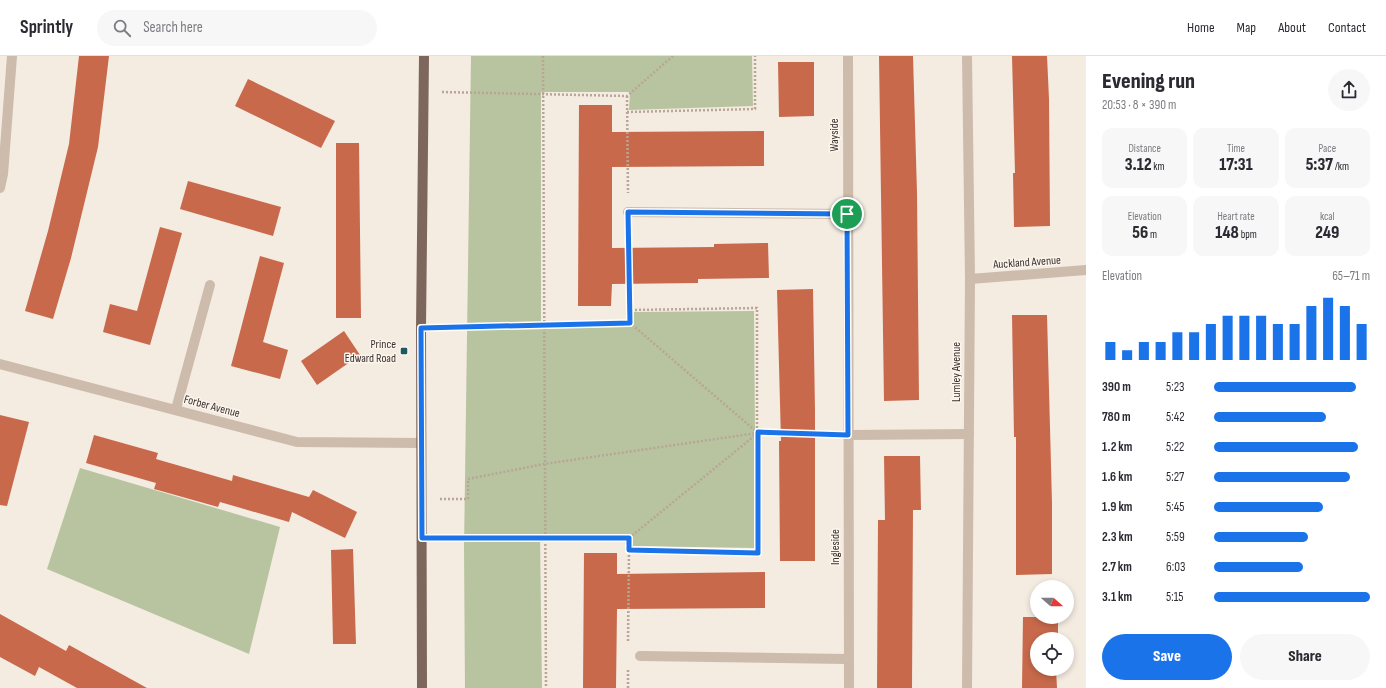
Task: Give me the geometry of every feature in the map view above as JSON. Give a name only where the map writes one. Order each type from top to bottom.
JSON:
[{"type":"main road","points":[[422,688],[421,328],[424,56]]},
{"type":"street","points":[[0,188],[4,174],[12,56]]},
{"type":"street","name":"Wayside","points":[[847,214],[848,56]]},
{"type":"street","name":"Lumley Avenue","points":[[967,56],[970,279],[967,688]]},
{"type":"street","points":[[628,212],[847,214]]},
{"type":"street","name":"Ingleside","points":[[847,214],[849,688]]},
{"type":"street","name":"Auckland Avenue","points":[[970,279],[1086,270]]},
{"type":"street","points":[[176,409],[210,285]]},
{"type":"street","name":"Forber Avenue","points":[[0,364],[297,442],[421,443]]},
{"type":"street","points":[[848,435],[969,434]]},
{"type":"street","points":[[640,656],[848,659]]},
{"type":"path","points":[[543,56],[546,688]]},
{"type":"path","points":[[424,92],[627,96],[673,56]]},
{"type":"path","points":[[627,112],[755,109],[755,56]]},
{"type":"path","points":[[627,96],[630,323]]},
{"type":"path","points":[[629,550],[758,553],[757,308],[630,310]]},
{"type":"path","points":[[421,328],[630,323],[758,432]]},
{"type":"path","points":[[422,538],[629,538],[758,432]]},
{"type":"path","points":[[422,499],[468,499],[468,479],[544,464],[758,432],[848,435]]},
{"type":"path","points":[[628,642],[629,538]]},
{"type":"path","points":[[628,665],[628,688]]},
{"type":"green space","points":[[471,56],[752,56],[753,106],[629,110],[630,92],[541,92],[541,328],[632,325],[633,312],[754,311],[756,548],[631,546],[631,535],[540,535],[542,688],[465,688],[464,549]]},
{"type":"green space","points":[[80,468],[280,527],[249,654],[47,569]]},
{"type":"building","points":[[79,56],[109,56],[98,147],[71,258],[53,319],[25,311],[48,231],[69,144]]},
{"type":"building","points":[[879,56],[913,56],[917,193],[919,400],[884,401]]},
{"type":"building","points":[[1012,56],[1047,56],[1049,99],[1050,226],[1014,227],[1013,173],[1015,173]]},
{"type":"building","points":[[778,62],[814,62],[814,116],[779,117]]},
{"type":"building","points":[[248,79],[335,121],[321,148],[235,106]]},
{"type":"building","points":[[579,105],[612,105],[612,132],[764,131],[764,166],[612,167],[612,248],[714,247],[714,244],[768,243],[769,278],[698,279],[698,283],[612,284],[611,306],[578,306]]},
{"type":"building","points":[[336,143],[359,143],[361,318],[336,318]]},
{"type":"building","points":[[188,181],[281,207],[273,236],[180,209]]},
{"type":"building","points":[[160,227],[182,233],[150,345],[103,332],[110,304],[137,311]]},
{"type":"building","points":[[260,256],[284,263],[263,342],[288,350],[280,379],[231,366]]},
{"type":"building","points":[[813,289],[815,561],[780,561],[779,441],[781,441],[777,290]]},
{"type":"building","points":[[1012,315],[1047,315],[1052,503],[1052,574],[1016,575],[1016,437],[1014,437]]},
{"type":"building","points":[[344,331],[360,355],[317,385],[301,361]]},
{"type":"building","points":[[0,415],[29,422],[7,506],[0,505]]},
{"type":"building","points":[[94,435],[158,453],[156,459],[232,481],[233,475],[309,497],[313,490],[357,512],[345,538],[292,512],[289,522],[220,502],[218,507],[154,489],[156,483],[86,463]]},
{"type":"building","points":[[884,456],[920,456],[921,510],[913,510],[912,688],[877,688],[878,520],[885,520]]},
{"type":"building","points":[[353,549],[356,644],[333,644],[331,550]]},
{"type":"building","points":[[584,553],[617,553],[617,574],[765,572],[765,608],[617,609],[616,688],[583,688]]},
{"type":"building","points":[[0,614],[66,651],[69,645],[147,688],[77,688],[39,667],[35,676],[0,657]]},
{"type":"building","points":[[1023,617],[1030,617],[1030,624],[1058,624],[1058,632],[1030,632],[1030,676],[1056,676],[1057,688],[1022,688]]},
{"type":"place","name":"Prince Edward Road","points":[[404,351]]},
{"type":"route","points":[[628,212],[847,214],[848,435],[758,432],[758,553],[629,550],[629,538],[422,538],[421,328],[630,323],[628,212]]}]
